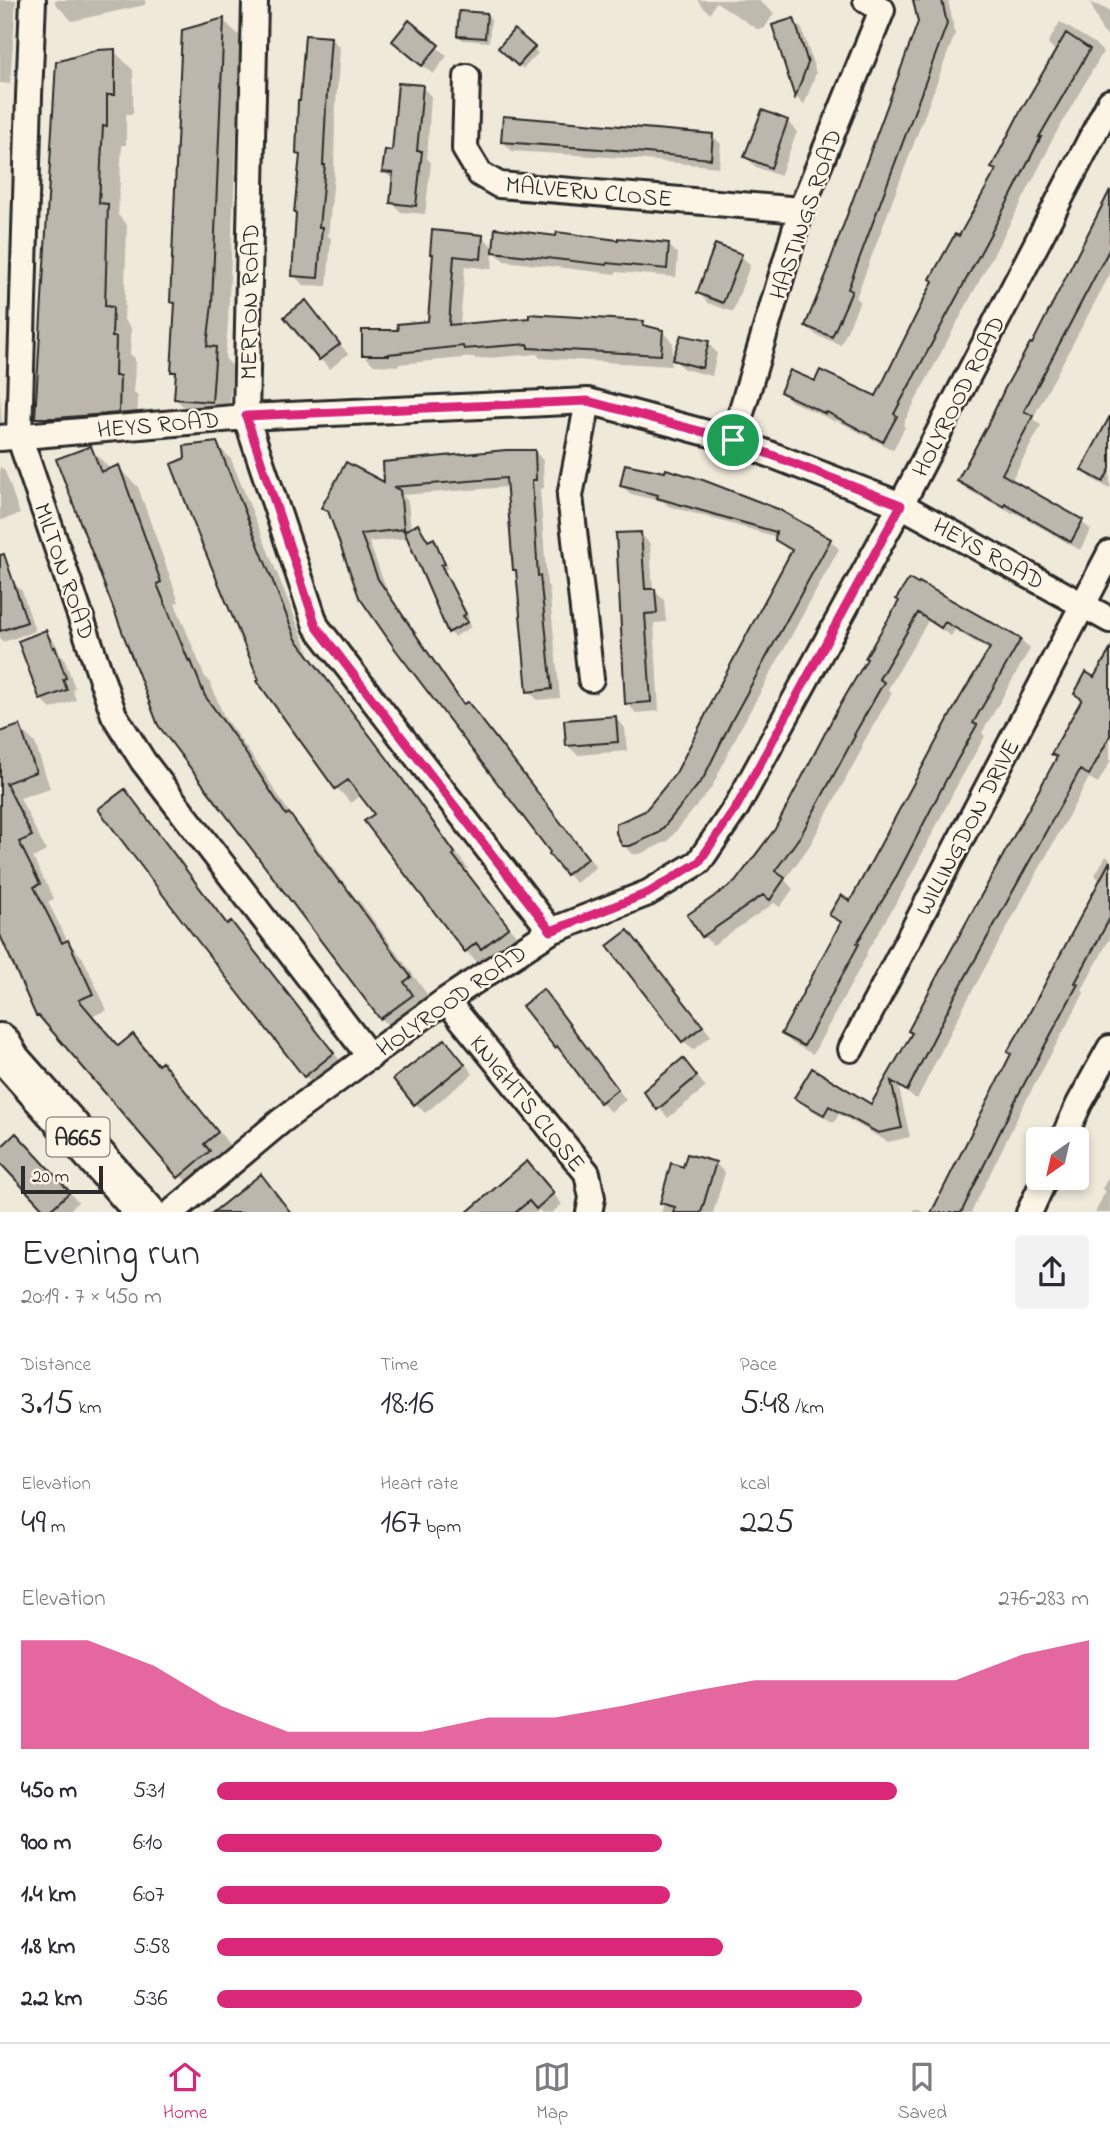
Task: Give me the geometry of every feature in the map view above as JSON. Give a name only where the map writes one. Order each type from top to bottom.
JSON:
[{"type":"main road","name":"A665","points":[[4,1059],[145,1212]]},
{"type":"street","name":"MILTON ROAD","points":[[33,0],[10,437],[114,715],[144,761],[370,1056]]},
{"type":"street","name":"HASTINGS ROAD","points":[[733,440],[801,209],[882,10],[866,0]]},
{"type":"street","name":"MERTON ROAD","points":[[256,1],[246,416],[316,626],[551,931]]},
{"type":"street","name":"MALVERN CLOSE","points":[[467,77],[465,149],[480,174],[499,185],[801,209]]},
{"type":"street","name":"HOLYROOD ROAD","points":[[172,1212],[281,1121],[446,1000],[551,931],[648,893],[699,862],[737,806],[901,505],[1110,103]]},
{"type":"street","name":"HEYS ROAD","points":[[10,437],[246,416],[588,401],[733,440],[901,505],[1110,620]]},
{"type":"street","points":[[588,401],[570,496],[591,680]]},
{"type":"street","name":"WILLINGDON DRIVE","points":[[851,1049],[1110,553]]},
{"type":"street","name":"KNIGHT'S CLOSE","points":[[446,1000],[587,1173],[592,1198],[589,1212]]},
{"type":"street","points":[[1068,1127],[1110,1048]]},
{"type":"street","points":[[1029,1212],[1040,1190]]},
{"type":"building","points":[[913,0],[942,0],[947,24],[848,289],[852,291],[832,337],[805,326],[829,268],[918,22]]},
{"type":"building","points":[[459,11],[487,13],[485,38],[457,36]]},
{"type":"building","points":[[224,18],[212,304],[207,346],[216,347],[212,402],[174,399],[176,372],[171,372],[175,303],[170,302],[182,30]]},
{"type":"building","points":[[794,18],[808,63],[795,98],[772,25]]},
{"type":"building","points":[[409,20],[439,45],[422,66],[392,41]]},
{"type":"building","points":[[514,29],[535,47],[518,66],[498,48]]},
{"type":"building","points":[[1066,33],[1090,49],[1039,137],[1013,192],[894,414],[897,416],[883,442],[827,412],[826,414],[780,392],[790,370],[815,381],[820,370],[876,396],[933,281],[930,279],[955,234],[959,236],[996,170],[991,168]]},
{"type":"building","points":[[305,35],[331,37],[318,278],[292,276],[294,213],[300,155],[296,154],[298,101]]},
{"type":"building","points":[[115,49],[115,95],[107,95],[107,126],[103,126],[99,203],[108,204],[105,306],[113,307],[112,337],[116,337],[115,376],[120,376],[119,413],[35,418],[56,62],[97,50]]},
{"type":"building","points":[[398,83],[423,85],[417,151],[422,151],[416,206],[390,203],[393,173],[382,172],[385,150],[392,151]]},
{"type":"building","points":[[762,110],[788,120],[771,168],[744,157]]},
{"type":"building","points":[[503,116],[713,134],[711,159],[501,142]]},
{"type":"building","points":[[1110,190],[1110,248],[1024,411],[1033,416],[1002,474],[1083,520],[1071,542],[1005,504],[1004,507],[957,481],[1005,388],[1030,343],[1032,344]]},
{"type":"building","points":[[495,228],[556,236],[557,232],[669,243],[667,269],[493,252]]},
{"type":"building","points":[[432,230],[483,235],[481,259],[454,256],[449,325],[529,318],[529,314],[644,321],[643,325],[663,330],[661,355],[528,348],[528,344],[464,349],[463,346],[389,355],[362,355],[362,330],[398,330],[397,324],[428,321]]},
{"type":"building","points":[[715,244],[742,254],[723,303],[697,293]]},
{"type":"building","points":[[306,300],[340,344],[319,360],[284,317]]},
{"type":"building","points":[[681,335],[709,341],[702,368],[672,360]]},
{"type":"building","points":[[1110,416],[1110,469],[1103,482],[1081,470]]},
{"type":"building","points":[[217,442],[296,639],[387,758],[455,853],[453,855],[509,927],[481,949],[476,943],[465,952],[364,821],[374,814],[348,780],[335,789],[257,681],[259,680],[171,464],[185,458],[184,446]]},
{"type":"building","points":[[91,446],[101,472],[119,465],[161,582],[157,584],[205,696],[286,815],[289,813],[411,977],[404,982],[413,995],[380,1019],[158,725],[56,459]]},
{"type":"building","points":[[506,450],[535,450],[536,480],[532,480],[538,576],[552,689],[527,692],[506,478],[393,487],[400,490],[404,529],[361,534],[378,579],[463,704],[468,702],[588,858],[566,875],[395,649],[359,597],[328,511],[321,508],[346,462],[384,482],[383,462]]},
{"type":"building","points":[[625,464],[665,472],[666,469],[703,480],[778,509],[831,539],[731,722],[703,779],[659,833],[630,846],[622,846],[616,833],[616,824],[645,811],[676,773],[710,703],[792,550],[775,540],[776,532],[657,498],[658,495],[620,486]]},
{"type":"building","points":[[418,524],[428,541],[434,538],[445,564],[441,565],[466,614],[463,616],[468,622],[448,633],[404,531]]},
{"type":"building","points":[[641,532],[645,589],[655,589],[657,613],[645,614],[651,702],[625,704],[616,533]]},
{"type":"building","points":[[4,554],[27,622],[0,631],[0,555]]},
{"type":"building","points":[[909,579],[1021,639],[973,723],[977,725],[894,881],[857,943],[859,944],[804,1046],[781,1034],[841,922],[829,915],[841,895],[850,901],[958,701],[990,648],[945,622],[941,628],[918,613],[879,679],[884,682],[801,835],[775,871],[785,878],[770,900],[763,895],[702,937],[687,915],[735,882],[775,829]]},
{"type":"building","points":[[46,630],[66,678],[63,679],[67,690],[40,700],[18,641]]},
{"type":"building","points":[[1110,650],[1110,736],[1089,775],[1080,770],[955,996],[907,1091],[891,1081],[902,1128],[878,1133],[829,1106],[824,1115],[794,1098],[812,1068],[871,1104],[912,1033],[908,1031],[1057,757],[1051,754],[1082,699],[1074,694],[1086,672],[1094,677]]},
{"type":"building","points":[[616,716],[618,742],[566,746],[564,720]]},
{"type":"building","points":[[20,725],[36,772],[6,783],[32,836],[19,842],[40,884],[34,887],[62,943],[68,940],[93,994],[79,1000],[118,1046],[133,1034],[158,1065],[162,1062],[218,1132],[204,1144],[210,1151],[178,1178],[39,1016],[36,1016],[0,935],[0,732]]},
{"type":"building","points":[[125,789],[227,924],[231,921],[334,1053],[304,1077],[98,809]]},
{"type":"building","points":[[1110,861],[1110,918],[1075,983],[1078,984],[1015,1101],[961,1212],[932,1212],[1011,1054],[1007,1052]]},
{"type":"building","points":[[628,930],[703,1026],[682,1042],[607,946]]},
{"type":"building","points":[[543,989],[618,1089],[600,1103],[557,1046],[555,1048],[522,1006]]},
{"type":"building","points":[[445,1039],[465,1064],[414,1105],[393,1079]]},
{"type":"building","points":[[683,1058],[697,1076],[657,1110],[643,1091]]},
{"type":"building","points":[[16,1133],[70,1192],[46,1212],[0,1163],[0,1148]]},
{"type":"building","points":[[687,1154],[716,1162],[701,1212],[673,1212],[675,1207],[660,1203],[671,1163],[683,1167]]},
{"type":"building","points":[[527,1161],[554,1193],[536,1209],[529,1201],[516,1212],[467,1212]]},
{"type":"building","points":[[261,1174],[290,1212],[213,1212]]},
{"type":"route","points":[[588,401],[733,440],[901,505],[737,806],[699,862],[648,893],[551,931],[316,626],[246,416],[588,401]]}]
